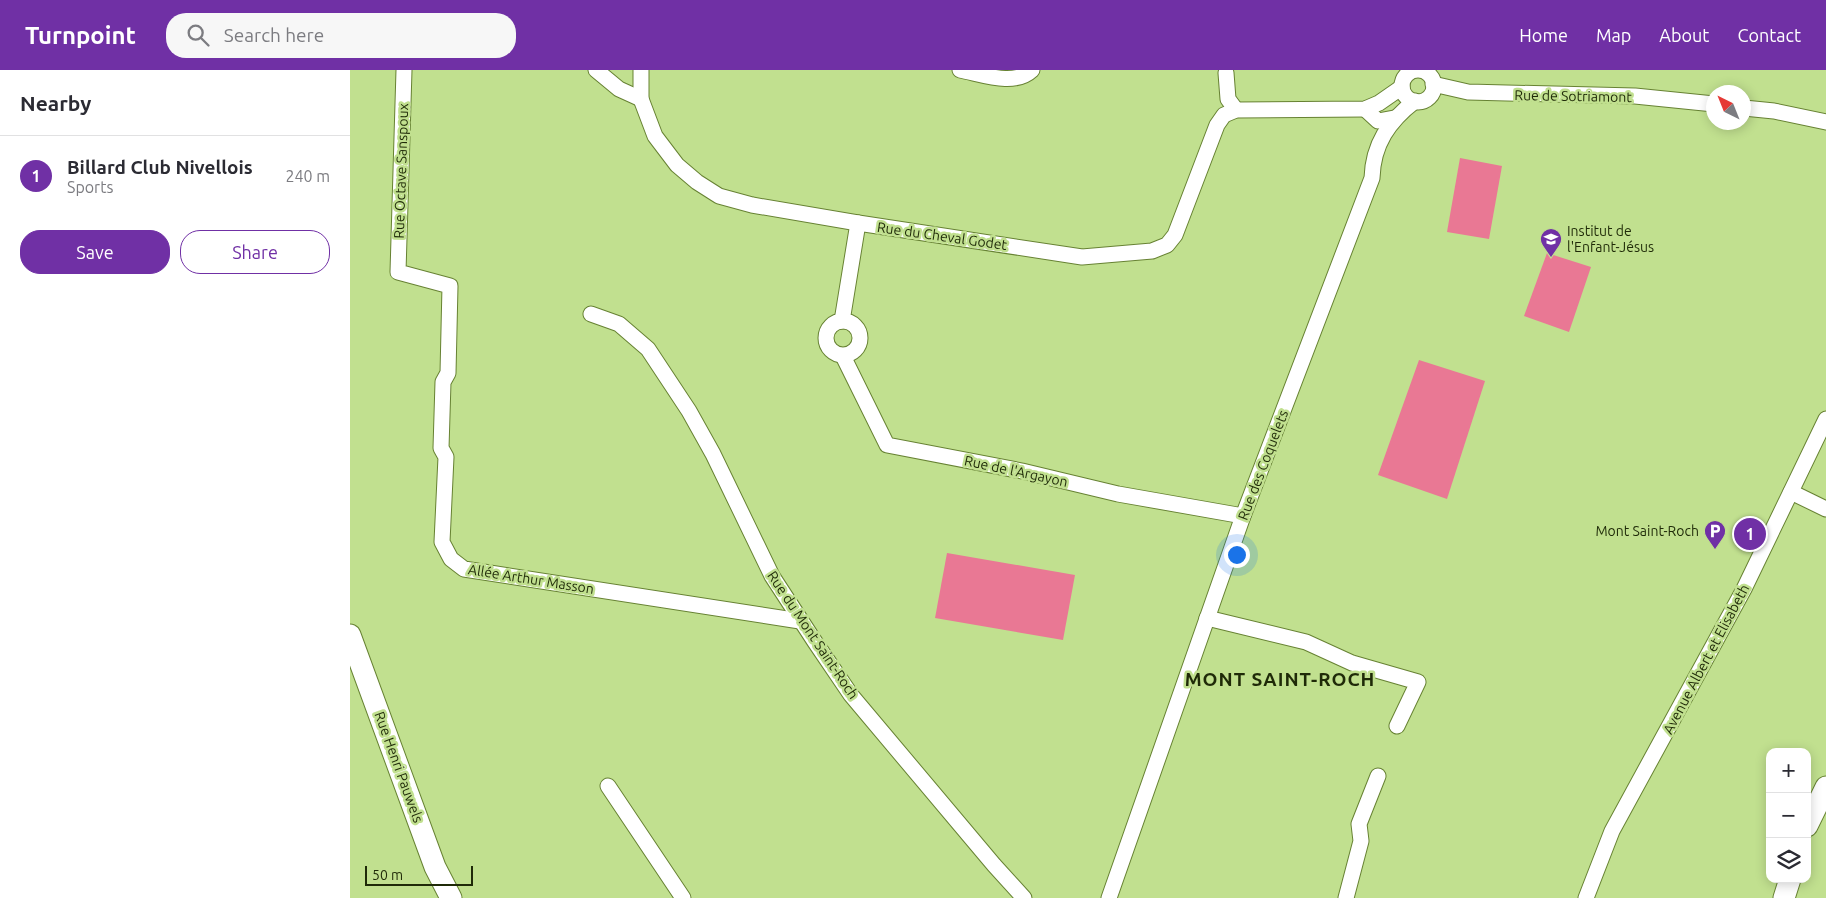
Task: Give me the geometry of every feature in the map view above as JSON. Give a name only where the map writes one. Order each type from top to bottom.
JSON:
[{"type":"main road","name":"Rue Henri Pauwels","points":[[350,635],[435,867],[451,898]]},
{"type":"main road","points":[[1811,818],[1826,787]]},
{"type":"main road","points":[[1784,898],[1789,883]]},
{"type":"street","name":"Rue Octave Sanspoux","points":[[404,70],[398,272],[450,286]]},
{"type":"street","points":[[596,70],[619,89],[641,99]]},
{"type":"street","name":"Rue du Cheval Godet","points":[[641,70],[641,99],[655,136],[678,165],[697,182],[719,196],[752,205],[858,223],[1082,257],[1152,251],[1167,245],[1175,235],[1217,125],[1224,115],[1236,110]]},
{"type":"street","points":[[960,70],[1011,80],[1026,76],[1032,70]]},
{"type":"street","points":[[1226,73],[1228,99],[1236,110],[1365,109],[1379,103],[1403,78],[1413,71],[1425,74],[1428,98],[1415,101],[1406,96],[1403,78]]},
{"type":"street","name":"Rue de Sotriamont","points":[[1425,74],[1468,92],[1635,96],[1706,103]]},
{"type":"street","name":"Rue des Coquelets","points":[[1109,898],[1243,516],[1372,178],[1376,148],[1394,118],[1415,101]]},
{"type":"street","points":[[1365,109],[1378,121],[1394,118]]},
{"type":"street","points":[[1751,109],[1774,111],[1821,121]]},
{"type":"street","points":[[842,321],[858,223]]},
{"type":"street","name":"Allée Arthur Masson","points":[[450,286],[448,373],[443,382],[441,448],[446,457],[442,542],[451,560],[464,569],[800,621]]},
{"type":"street","name":"Rue du Mont Saint-Roch","points":[[591,314],[619,324],[648,349],[694,419],[772,576],[800,621],[851,695],[1024,898]]},
{"type":"street","points":[[842,321],[855,326],[860,340],[854,351],[843,356],[830,350],[825,336],[831,325],[842,321]]},
{"type":"street","name":"Rue de l'Argayon","points":[[843,356],[887,445],[1022,471],[1118,494],[1243,516]]},
{"type":"street","name":"Avenue Albert et Elisabeth","points":[[1586,898],[1612,831],[1693,687],[1744,589],[1826,419]]},
{"type":"street","points":[[1791,492],[1826,509]]},
{"type":"street","points":[[1207,618],[1306,642],[1352,663],[1418,682],[1397,726]]},
{"type":"street","points":[[1346,898],[1361,841],[1359,824],[1378,776]]},
{"type":"street","points":[[608,786],[683,898]]},
{"type":"shaded area","points":[[1460,158],[1502,166],[1489,239],[1447,232]]},
{"type":"shaded area","points":[[1547,253],[1591,267],[1569,332],[1524,316]]},
{"type":"shaded area","points":[[1419,360],[1485,381],[1447,499],[1378,475]]},
{"type":"shaded area","points":[[947,553],[1075,575],[1063,640],[935,618]]},
{"type":"place","name":"Institut de l'Enfant-Jésus","points":[[1551,258]]},
{"type":"place","name":"Billard Club Nivellois","points":[[1750,534]]},
{"type":"place","name":"Mont Saint-Roch","points":[[1715,550]]},
{"type":"district","name":"MONT SAINT-ROCH","points":[[1280,679]]}]
